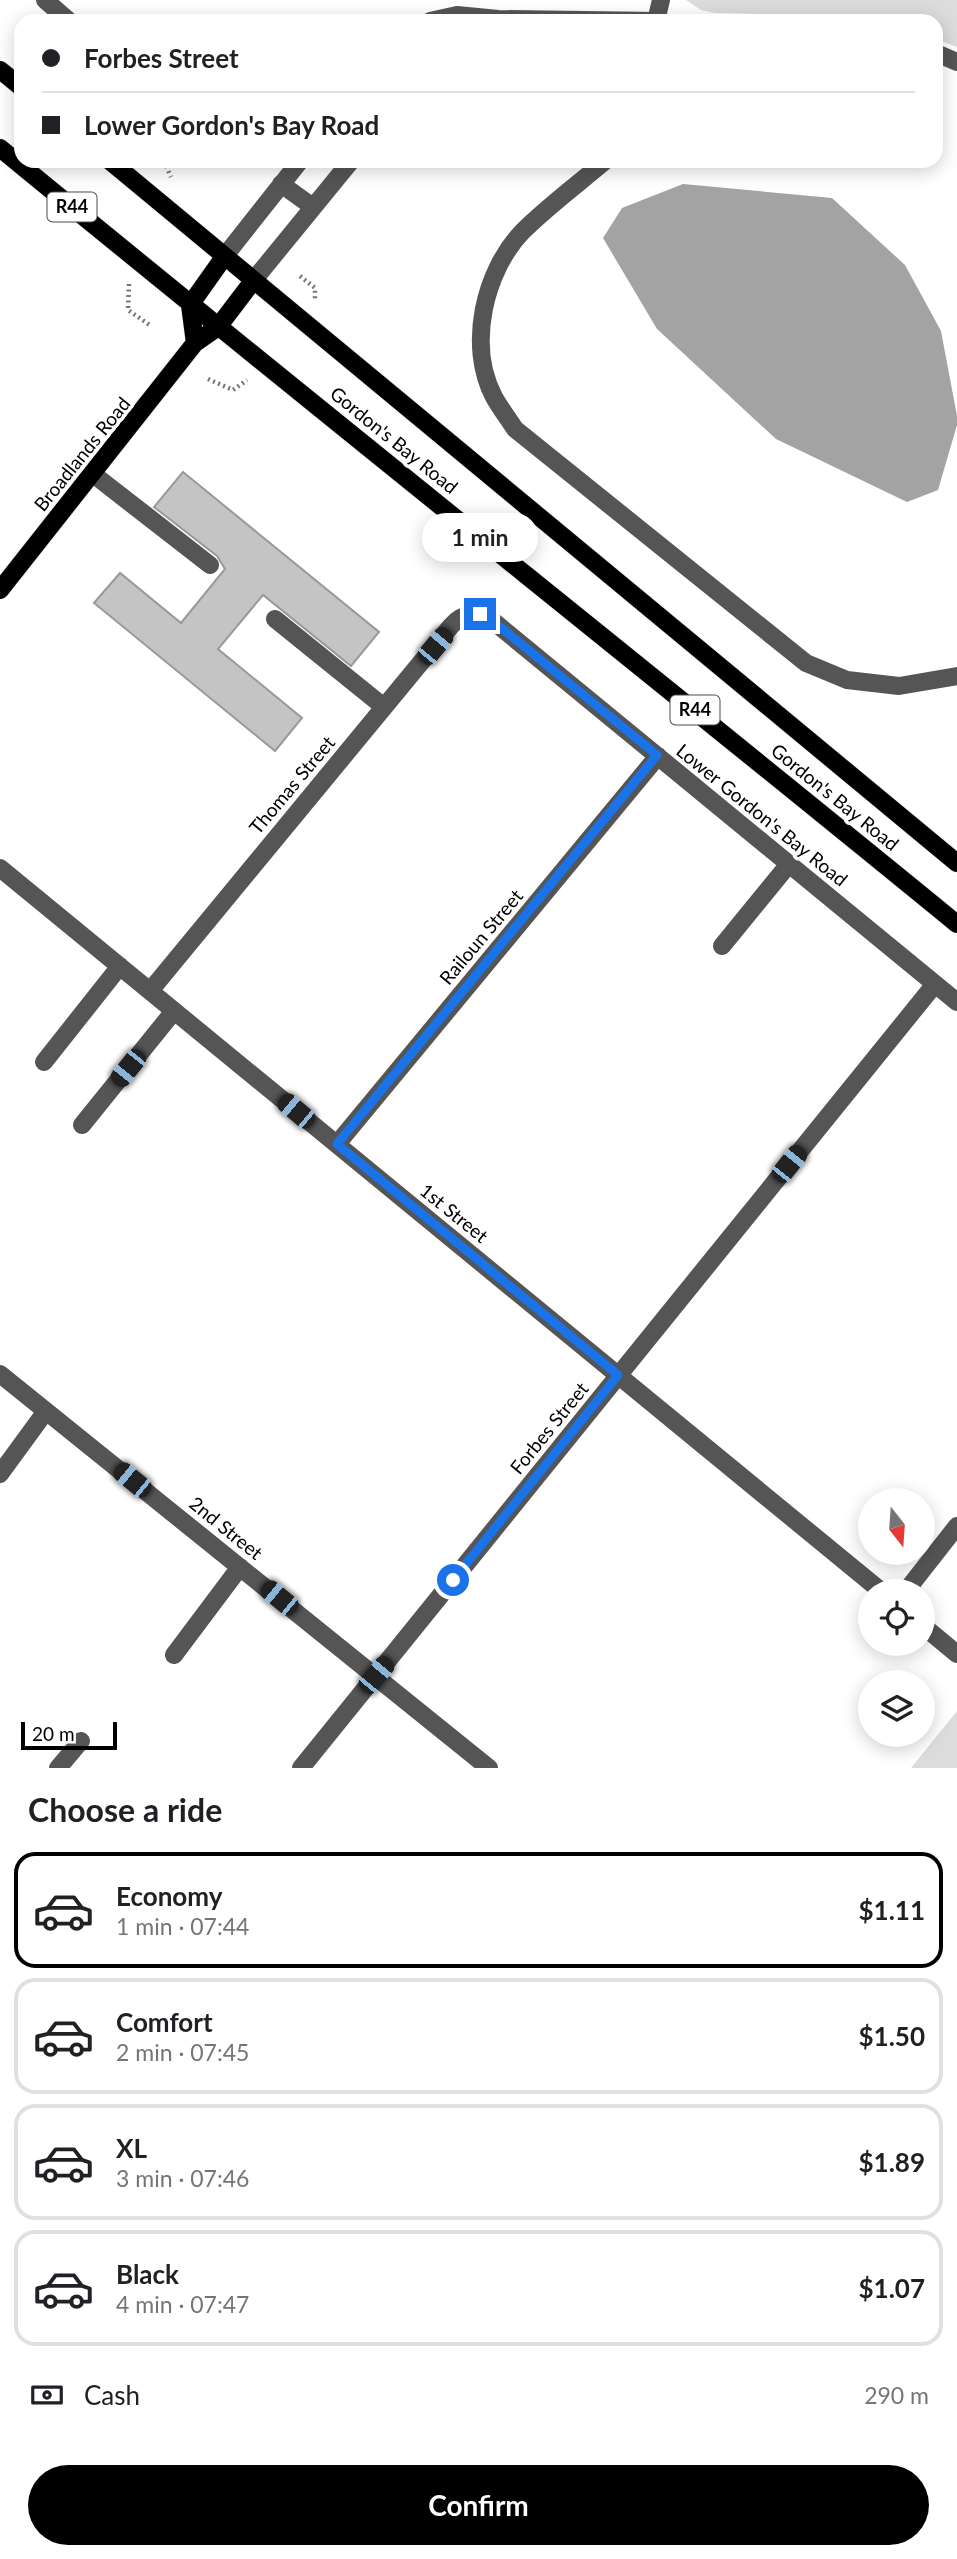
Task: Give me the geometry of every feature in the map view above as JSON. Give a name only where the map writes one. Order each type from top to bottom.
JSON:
[{"type":"main road","points":[[0,70],[14,81]]},
{"type":"main road","name":"Gordon's Bay Road","points":[[0,148],[14,160]]},
{"type":"main road","name":"Gordon's Bay Road","points":[[24,168],[957,924]]},
{"type":"main road","name":"Gordon's Bay Road","points":[[118,168],[957,863]]},
{"type":"main road","points":[[195,343],[190,305],[224,257]]},
{"type":"main road","name":"Broadlands Road","points":[[0,590],[195,343],[218,327],[253,281]]},
{"type":"street","points":[[45,0],[61,14]]},
{"type":"street","points":[[224,257],[294,168]]},
{"type":"street","points":[[253,281],[345,168]]},
{"type":"street","points":[[597,168],[522,233],[498,267],[486,296],[481,337],[485,370],[493,396],[515,429],[806,663],[847,680],[899,686],[957,676]]},
{"type":"street","points":[[281,184],[313,207]]},
{"type":"street","points":[[93,474],[210,565]]},
{"type":"street","name":"Thomas Street","points":[[150,990],[457,620],[472,614]]},
{"type":"street","name":"Lower Gordon's Bay Road","points":[[472,614],[493,621],[957,1002]]},
{"type":"street","points":[[275,619],[384,707]]},
{"type":"street","name":"Railoun Street","points":[[337,1144],[657,755]]},
{"type":"street","points":[[722,946],[789,864]]},
{"type":"street","name":"1st Street","points":[[1,870],[866,1579]]},
{"type":"street","points":[[44,1062],[120,966]]},
{"type":"street","name":"Forbes Street","points":[[301,1768],[935,984]]},
{"type":"street","points":[[82,1125],[174,1011]]},
{"type":"street","name":"2nd Street","points":[[0,1374],[489,1768]]},
{"type":"street","points":[[0,1474],[46,1411]]},
{"type":"street","points":[[915,1579],[957,1526]]},
{"type":"street","points":[[174,1655],[240,1567]]},
{"type":"street","points":[[935,1636],[957,1654]]},
{"type":"street","points":[[58,1768],[81,1741]]},
{"type":"path","points":[[300,276],[315,288],[315,301]]},
{"type":"path","points":[[129,283],[128,310],[151,326]]},
{"type":"path","points":[[208,380],[233,390],[248,380]]},
{"type":"shaded area","points":[[686,0],[957,0],[957,47],[943,42],[943,14],[764,14],[715,13],[701,10]]},
{"type":"shaded area","points":[[683,184],[832,198],[905,265],[941,331],[957,416],[957,425],[938,490],[907,502],[776,439],[657,329],[603,238],[622,208]]},
{"type":"shaded area","points":[[957,1711],[957,1768],[911,1768],[928,1747],[935,1747],[935,1738]]},
{"type":"building","points":[[183,472],[379,632],[351,666],[263,595],[218,649],[302,718],[275,751],[94,603],[120,573],[181,623],[225,569],[217,556],[154,507]]},
{"type":"route","points":[[453,1580],[618,1375],[337,1144],[657,755],[487,616],[480,614]]}]
